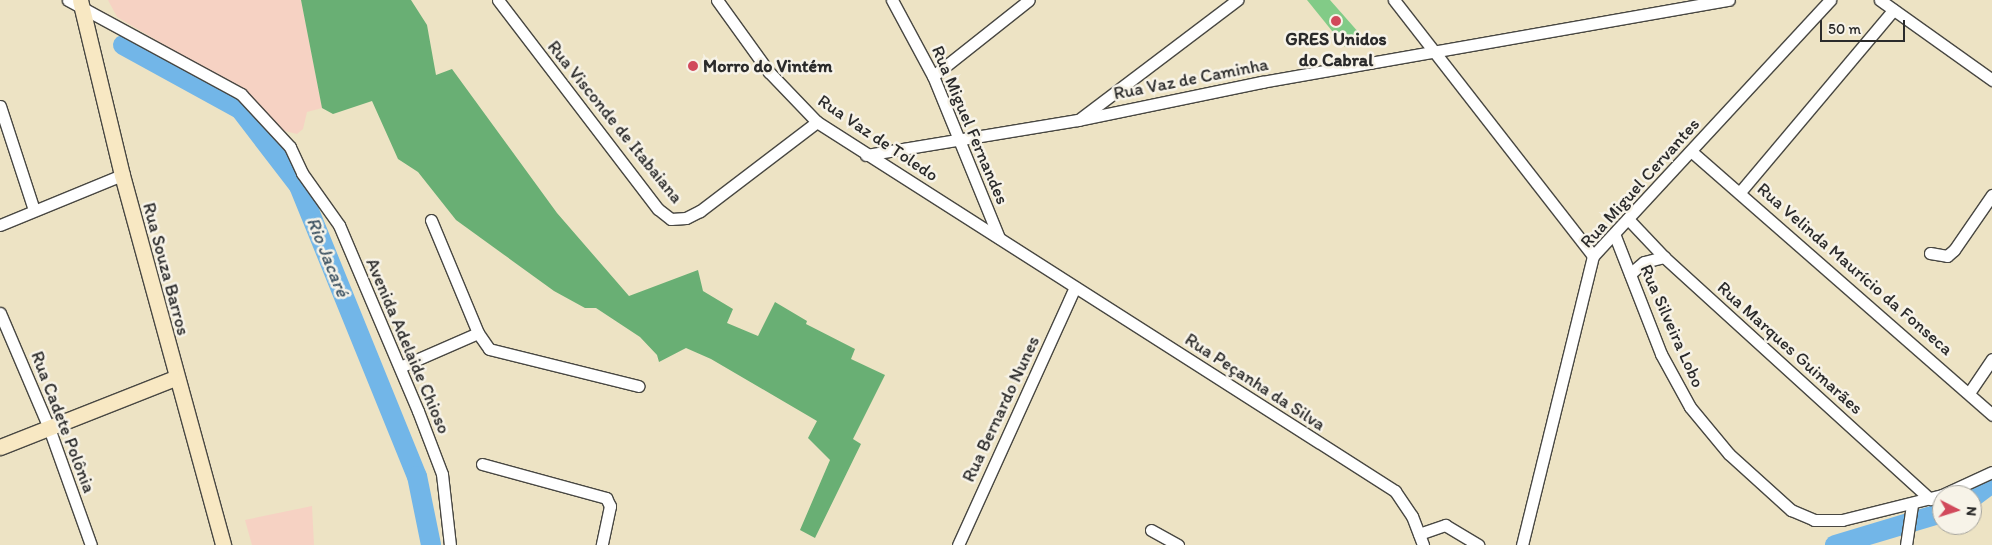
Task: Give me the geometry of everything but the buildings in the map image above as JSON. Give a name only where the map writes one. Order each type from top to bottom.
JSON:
[{"type":"main road","name":"Rua Souza Barros","points":[[81,4],[122,175],[175,378],[223,545]]},
{"type":"main road","points":[[0,447],[175,378]]},
{"type":"street","name":"Avenida Adelaide Chioso","points":[[68,0],[81,4],[241,94],[290,147],[302,173],[339,225],[400,367],[442,474],[450,545]]},
{"type":"street","name":"Rua Visconde de Itabaiana","points":[[498,0],[658,209],[671,219],[686,218],[700,211],[817,122]]},
{"type":"street","name":"Rua Vaz de Toledo","points":[[717,0],[769,72],[817,122],[999,238]]},
{"type":"street","name":"Rua Miguel Fernandes","points":[[892,0],[933,76],[999,238]]},
{"type":"street","points":[[933,76],[1029,0]]},
{"type":"street","points":[[1078,120],[1237,0]]},
{"type":"street","points":[[1394,0],[1593,256]]},
{"type":"street","name":"Rua Vaz de Caminha","points":[[866,155],[1078,120],[1262,82],[1436,54],[1729,0]]},
{"type":"street","name":"Rua Miguel Cervantes","points":[[1522,545],[1593,256],[1615,236],[1628,219],[1692,152],[1830,0]]},
{"type":"street","points":[[1880,0],[1992,80]]},
{"type":"street","points":[[1740,192],[1893,10]]},
{"type":"street","points":[[0,106],[34,210]]},
{"type":"street","name":"Rua Velinda Maurício da Fonseca","points":[[1692,152],[1740,192],[1992,415]]},
{"type":"street","points":[[0,226],[34,210],[122,175]]},
{"type":"street","points":[[1930,253],[1947,256],[1954,250],[1992,195]]},
{"type":"street","name":"Rua Marques Guimarães","points":[[1628,219],[1664,257],[1930,499]]},
{"type":"street","points":[[431,220],[478,334],[494,351],[639,386]]},
{"type":"street","name":"Rua Silveira Lobo","points":[[1615,236],[1670,374],[1690,407],[1728,454],[1791,510],[1814,520],[1842,520],[1912,505],[1930,499]]},
{"type":"street","name":"Rua Peçanha da Silva","points":[[999,238],[1395,491],[1412,516],[1421,540],[1445,525],[1478,545]]},
{"type":"street","points":[[1630,274],[1644,262],[1664,257]]},
{"type":"street","name":"Rua Bernardo Nunes","points":[[958,545],[1075,287]]},
{"type":"street","name":"Rua Cadete Polônia","points":[[0,313],[49,428],[91,545]]},
{"type":"street","points":[[400,367],[478,334]]},
{"type":"street","points":[[1969,393],[1992,359]]},
{"type":"street","points":[[482,464],[606,498],[610,506],[602,545]]},
{"type":"street","name":"Rua Silveira Lobo","points":[[1964,485],[1992,472]]},
{"type":"street","points":[[1906,545],[1912,505]]},
{"type":"street","points":[[1152,530],[1178,545]]},
{"type":"shaded area","points":[[108,0],[301,0],[322,108],[307,112],[303,129],[297,134],[277,129],[234,86],[117,17]]},
{"type":"shaded area","points":[[312,506],[314,545],[252,545],[245,520]]},
{"type":"green space","points":[[301,0],[411,0],[427,25],[436,75],[452,69],[557,213],[629,296],[698,270],[703,291],[733,309],[727,323],[758,336],[775,302],[807,321],[806,324],[855,349],[851,359],[885,375],[853,439],[861,444],[815,538],[800,530],[830,460],[808,438],[817,421],[711,359],[686,348],[659,362],[657,355],[640,337],[596,308],[585,308],[554,291],[456,220],[418,172],[398,159],[372,101],[333,114],[322,108]]},
{"type":"green space","name":"GRES Unidos do Cabral","points":[[1307,0],[1330,0],[1360,34],[1345,47]]},
{"type":"waterway","name":"Rio Jacaré","points":[[123,45],[240,109],[299,186],[417,476],[431,545]]},
{"type":"waterway","points":[[1982,490],[1992,483]]},
{"type":"waterway","points":[[1835,545],[1932,516]]},
{"type":"place","name":"GRES Unidos do Cabral","points":[[1336,21]]},
{"type":"place","name":"Morro do Vintém","points":[[693,66]]}]
